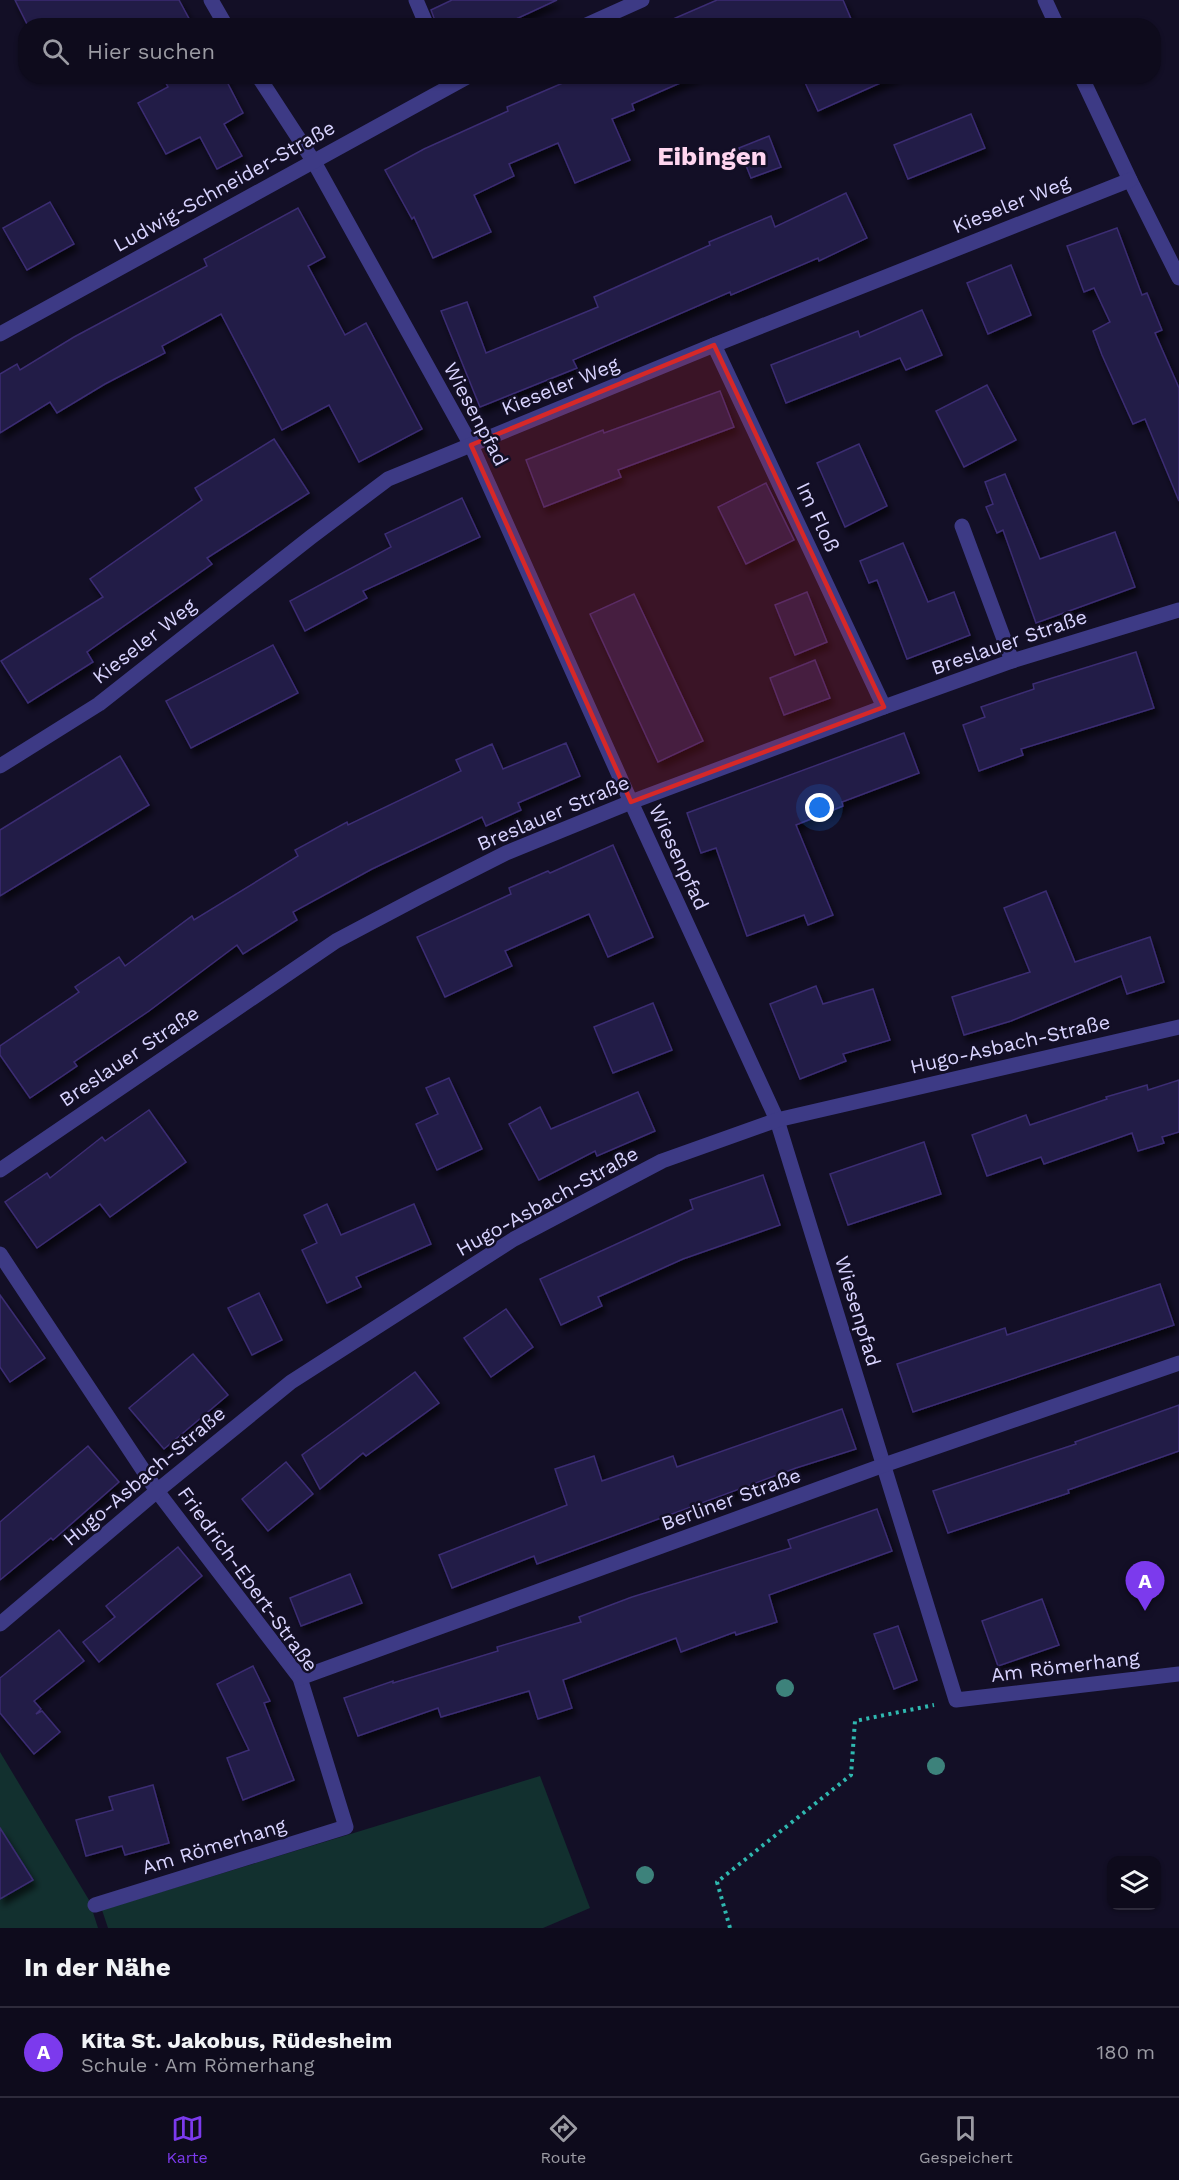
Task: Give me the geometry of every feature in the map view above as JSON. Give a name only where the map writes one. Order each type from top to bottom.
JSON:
[{"type":"street","points":[[212,0],[222,18]]},
{"type":"street","points":[[416,0],[424,18]]},
{"type":"street","points":[[602,18],[642,0]]},
{"type":"street","points":[[1045,0],[1053,18]]},
{"type":"street","name":"Wiesenpfad","points":[[263,84],[314,162],[471,445],[777,1120],[956,1700]]},
{"type":"street","name":"Ludwig-Schneider-Straße","points":[[0,334],[314,162],[445,84]]},
{"type":"street","points":[[1085,84],[1179,278]]},
{"type":"street","name":"Kieseler Weg","points":[[0,766],[99,704],[388,479],[714,345],[1130,180]]},
{"type":"street","name":"Im Floß","points":[[714,345],[884,707]]},
{"type":"street","points":[[962,526],[1012,661]]},
{"type":"street","name":"Breslauer Straße","points":[[0,1170],[336,941],[506,853],[631,802],[884,707],[1012,661],[1179,610]]},
{"type":"street","name":"Hugo-Asbach-Straße","points":[[0,1624],[157,1491],[291,1382],[514,1239],[662,1161],[777,1120],[1179,1027]]},
{"type":"street","name":"Friedrich-Ebert-Straße","points":[[0,1254],[157,1491],[300,1678],[346,1827]]},
{"type":"street","name":"Berliner Straße","points":[[300,1678],[884,1466],[1179,1363]]},
{"type":"street","name":"Am Römerhang","points":[[956,1700],[1179,1674]]},
{"type":"street","name":"Am Römerhang","points":[[94,1905],[346,1827]]},
{"type":"path","points":[[730,1928],[717,1882],[851,1775],[855,1721],[956,1700]]},
{"type":"highlighted area","points":[[714,345],[884,707],[631,802],[471,445]]},
{"type":"green space","points":[[0,1752],[89,1900],[98,1928],[0,1928]]},
{"type":"green space","points":[[540,1776],[590,1908],[543,1928],[108,1928],[102,1910]]},
{"type":"building","points":[[15,0],[179,0],[189,18],[24,18]]},
{"type":"building","points":[[452,0],[557,0],[518,18],[434,18],[431,10]]},
{"type":"building","points":[[717,0],[843,0],[851,18],[675,18]]},
{"type":"building","points":[[166,84],[228,84],[243,113],[224,124],[242,156],[217,169],[200,137],[166,154],[138,103],[168,87]]},
{"type":"building","points":[[560,84],[678,84],[632,104],[634,110],[612,119],[630,160],[575,183],[558,143],[509,164],[514,176],[474,195],[491,232],[433,258],[414,217],[412,219],[385,170],[424,149],[508,111],[507,107]]},
{"type":"building","points":[[806,84],[878,84],[818,111]]},
{"type":"building","points":[[971,114],[985,148],[908,179],[894,145]]},
{"type":"building","points":[[769,136],[781,167],[751,178],[739,148]]},
{"type":"building","points":[[846,193],[867,238],[819,261],[818,258],[731,295],[730,292],[573,360],[577,368],[480,407],[441,311],[467,302],[486,353],[598,307],[594,297],[710,245],[709,242],[771,216],[775,227]]},
{"type":"building","points":[[50,202],[74,244],[27,270],[3,228]]},
{"type":"building","points":[[298,208],[325,257],[308,266],[345,335],[366,323],[422,429],[359,462],[329,405],[282,430],[221,314],[162,346],[165,353],[105,384],[57,413],[50,402],[0,433],[0,374],[17,364],[20,370],[74,337],[207,266],[204,259]]},
{"type":"building","points":[[1117,228],[1142,295],[1147,293],[1162,330],[1155,333],[1179,388],[1179,501],[1145,419],[1133,424],[1102,355],[1093,331],[1110,322],[1094,288],[1084,292],[1067,246]]},
{"type":"building","points":[[1011,265],[1031,315],[988,334],[967,283]]},
{"type":"building","points":[[922,310],[942,355],[906,370],[900,358],[786,403],[771,365],[858,331],[860,337]]},
{"type":"building","points":[[987,385],[1016,440],[964,467],[936,411]]},
{"type":"building","points":[[720,391],[734,427],[618,470],[621,477],[544,507],[526,460],[603,430],[604,433]]},
{"type":"building","points":[[274,439],[309,493],[207,558],[212,564],[87,652],[93,662],[28,703],[1,661],[103,597],[90,579],[202,500],[195,488]]},
{"type":"building","points":[[859,444],[887,506],[845,527],[817,463]]},
{"type":"building","points":[[1005,474],[1040,559],[1115,532],[1135,587],[1036,623],[1003,530],[997,533],[986,507],[993,504],[985,482]]},
{"type":"building","points":[[766,483],[794,540],[746,564],[718,507]]},
{"type":"building","points":[[462,498],[480,537],[363,591],[367,598],[305,631],[290,601],[391,547],[385,534]]},
{"type":"building","points":[[903,543],[928,602],[954,592],[970,635],[907,659],[877,580],[869,583],[860,561]]},
{"type":"building","points":[[807,592],[827,642],[795,655],[775,605]]},
{"type":"building","points":[[634,594],[703,741],[658,762],[590,614]]},
{"type":"building","points":[[273,645],[298,693],[191,748],[166,701]]},
{"type":"building","points":[[1136,652],[1154,708],[1021,749],[1023,755],[979,771],[963,725],[985,717],[981,707],[1034,689],[1033,684]]},
{"type":"building","points":[[815,660],[830,698],[784,715],[770,678]]},
{"type":"building","points":[[904,733],[919,773],[842,802],[843,806],[796,825],[833,915],[808,925],[804,915],[747,936],[716,848],[701,853],[687,813]]},
{"type":"building","points":[[566,743],[580,776],[518,803],[521,810],[486,826],[482,817],[372,869],[293,912],[297,920],[243,954],[237,945],[149,1011],[74,1062],[77,1066],[30,1098],[0,1055],[0,1046],[79,992],[75,987],[119,957],[125,966],[192,916],[194,920],[298,856],[295,850],[347,822],[348,825],[461,771],[456,760],[492,744],[503,769]]},
{"type":"building","points":[[120,756],[149,805],[0,896],[0,830]]},
{"type":"building","points":[[613,845],[653,937],[608,957],[589,914],[505,951],[512,966],[445,997],[417,937],[511,894],[509,888],[548,871],[550,873]]},
{"type":"building","points":[[1046,891],[1075,962],[1150,937],[1164,982],[1127,994],[1121,976],[1011,1021],[964,1035],[952,997],[1030,972],[1004,908]]},
{"type":"building","points":[[816,986],[823,1004],[873,989],[890,1040],[843,1054],[846,1061],[800,1079],[770,1004]]},
{"type":"building","points":[[653,1003],[672,1050],[613,1073],[594,1027]]},
{"type":"building","points":[[449,1078],[482,1149],[437,1170],[416,1124],[438,1114],[426,1088]]},
{"type":"building","points":[[1179,1080],[1179,1132],[1162,1137],[1164,1143],[1138,1151],[1132,1133],[1044,1164],[1041,1157],[987,1176],[972,1135],[1026,1115],[1030,1125],[1107,1099],[1106,1097],[1147,1085],[1148,1090]]},
{"type":"building","points":[[638,1092],[655,1131],[597,1156],[595,1151],[539,1180],[509,1124],[540,1107],[551,1129]]},
{"type":"building","points":[[149,1110],[186,1162],[110,1217],[100,1204],[37,1248],[5,1202],[47,1173],[50,1178],[102,1137],[105,1141]]},
{"type":"building","points":[[924,1142],[941,1194],[848,1225],[830,1174]]},
{"type":"building","points":[[763,1175],[780,1225],[683,1259],[598,1297],[602,1306],[561,1325],[540,1279],[693,1209],[690,1200]]},
{"type":"building","points":[[327,1204],[341,1235],[414,1204],[431,1244],[356,1277],[361,1287],[327,1303],[302,1250],[317,1243],[304,1215]]},
{"type":"building","points":[[1160,1284],[1174,1325],[913,1412],[897,1364],[1005,1328],[1007,1335]]},
{"type":"building","points":[[259,1293],[282,1340],[252,1355],[228,1308]]},
{"type":"building","points":[[0,1295],[45,1358],[10,1382],[0,1367]]},
{"type":"building","points":[[506,1309],[533,1347],[491,1377],[464,1338]]},
{"type":"building","points":[[193,1354],[228,1395],[164,1449],[129,1408]]},
{"type":"building","points":[[415,1372],[439,1403],[366,1456],[363,1453],[320,1489],[302,1455]]},
{"type":"building","points":[[1179,1405],[1179,1451],[1068,1490],[1069,1493],[948,1533],[933,1491],[1076,1444],[1075,1442]]},
{"type":"building","points":[[842,1409],[856,1449],[796,1468],[537,1564],[534,1556],[452,1588],[439,1555],[567,1505],[555,1469],[594,1456],[602,1481],[673,1456],[677,1467]]},
{"type":"building","points":[[88,1446],[119,1482],[53,1540],[51,1538],[0,1580],[0,1522]]},
{"type":"building","points":[[286,1462],[313,1494],[268,1531],[242,1499]]},
{"type":"building","points":[[877,1509],[892,1551],[769,1595],[777,1622],[736,1635],[735,1632],[681,1652],[676,1638],[563,1680],[572,1708],[538,1719],[529,1691],[441,1717],[438,1708],[358,1736],[344,1698],[393,1681],[393,1683],[498,1651],[497,1647],[581,1622],[579,1617],[632,1597],[791,1548],[788,1540]]},
{"type":"building","points":[[178,1547],[202,1576],[99,1662],[83,1642],[115,1617],[106,1606]]},
{"type":"building","points":[[350,1574],[362,1603],[301,1626],[290,1598]]},
{"type":"building","points":[[1042,1599],[1059,1645],[998,1666],[982,1621]]},
{"type":"building","points":[[898,1626],[917,1680],[894,1689],[874,1634]]},
{"type":"building","points":[[59,1630],[84,1661],[34,1701],[41,1709],[36,1714],[42,1711],[60,1732],[34,1754],[0,1713],[0,1678]]},
{"type":"building","points":[[253,1666],[270,1701],[264,1703],[294,1780],[243,1800],[227,1758],[249,1750],[217,1684]]},
{"type":"building","points":[[153,1785],[169,1843],[125,1855],[122,1846],[86,1856],[76,1820],[113,1810],[109,1797]]},
{"type":"building","points":[[0,1828],[33,1880],[0,1899]]},
{"type":"place","name":"Kita St. Jakobus, Rüdesheim","points":[[1145,1611]]},
{"type":"district","name":"Eibingen","points":[[712,156]]}]
